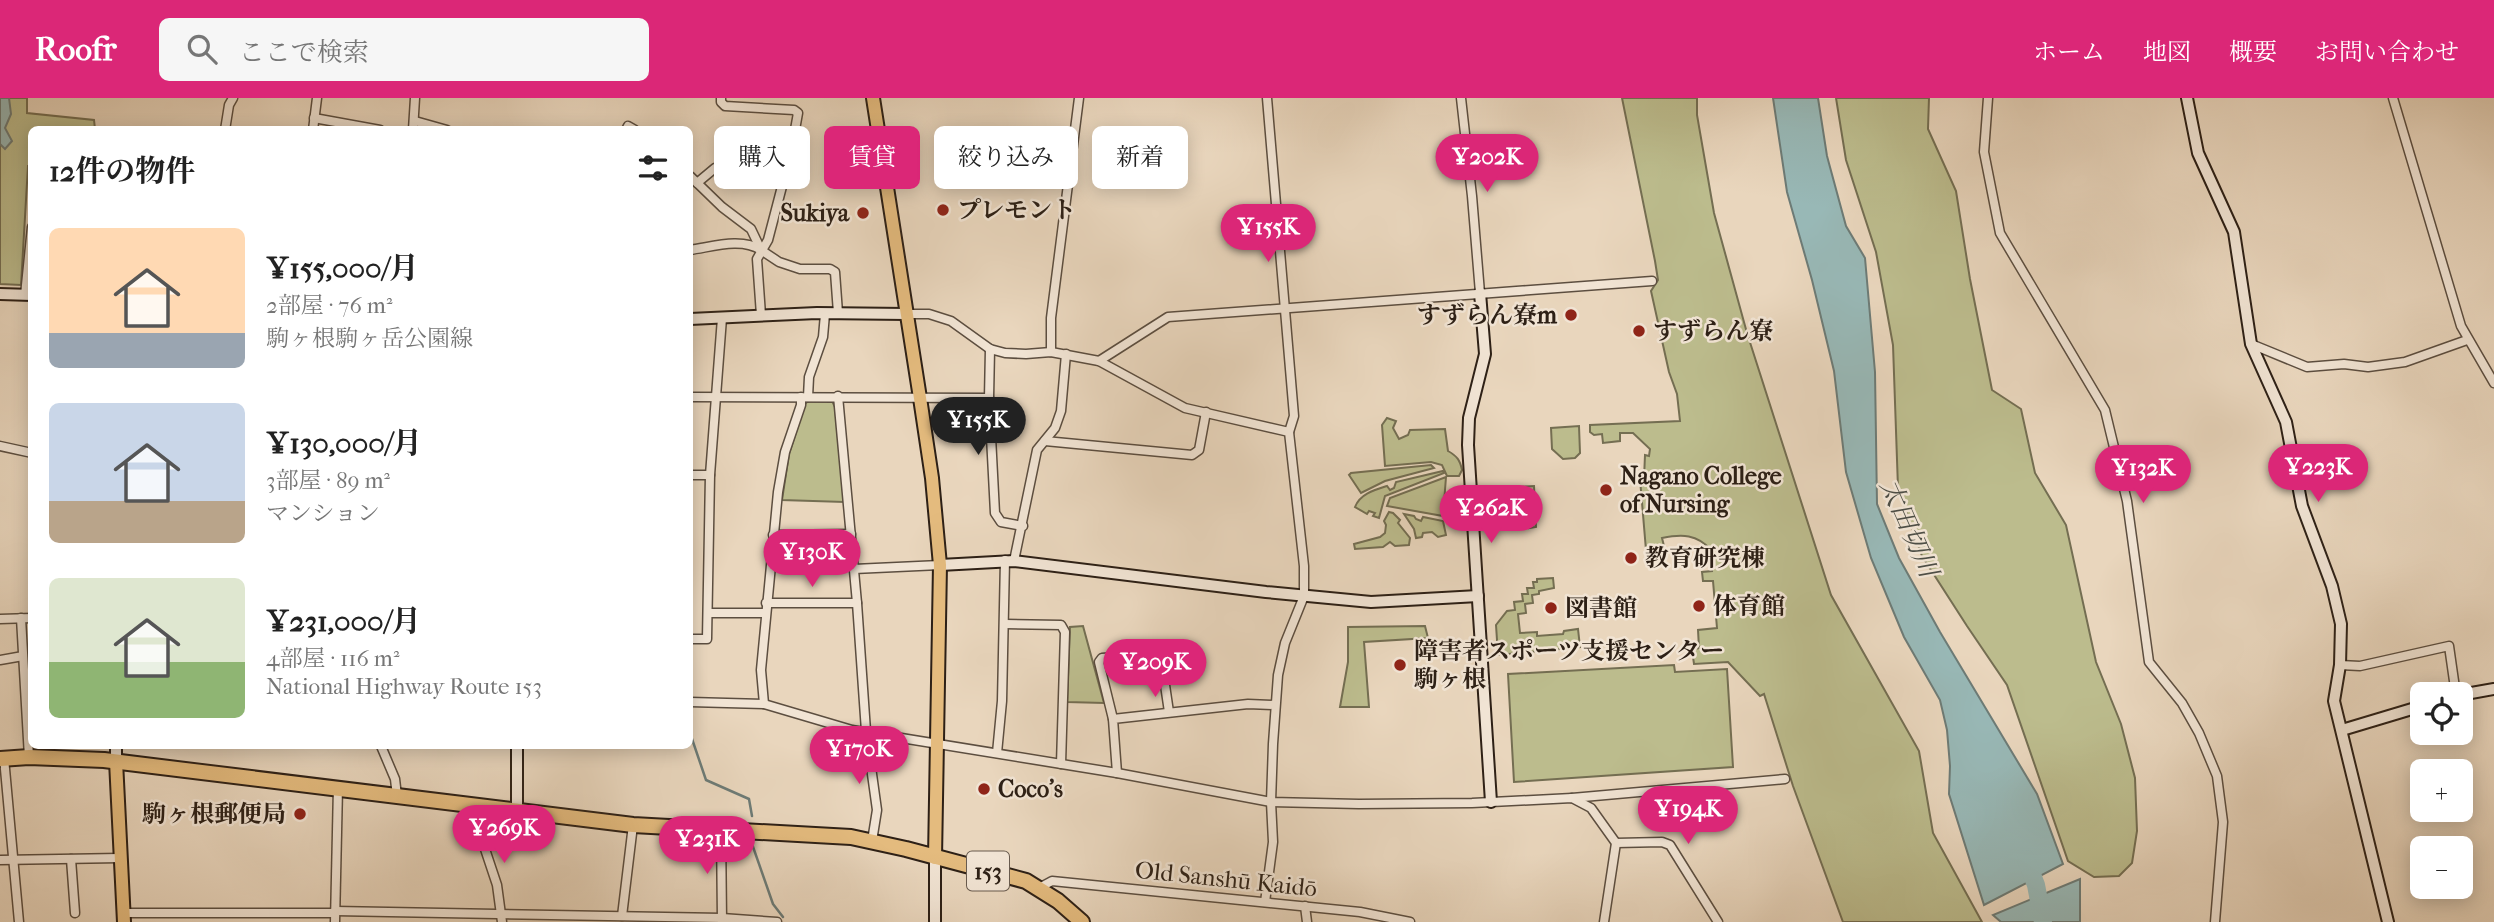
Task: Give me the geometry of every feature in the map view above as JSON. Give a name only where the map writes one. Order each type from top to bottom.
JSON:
[{"type":"highway","name":"153","points":[[2,758],[116,761],[633,825],[823,834],[872,841],[1012,877],[1039,888],[1082,922]]},
{"type":"main road","points":[[873,98],[932,478],[940,565],[935,858]]},
{"type":"main road","points":[[116,761],[123,918]]},
{"type":"street","points":[[226,126],[233,98]]},
{"type":"street","points":[[313,126],[317,98]]},
{"type":"street","points":[[414,125],[415,98]]},
{"type":"street","points":[[721,98],[725,106],[794,110],[798,113],[795,126]]},
{"type":"street","points":[[1051,352],[1051,318],[1079,98]]},
{"type":"street","points":[[1265,902],[1273,842],[1271,802],[1278,675],[1285,643],[1304,596],[1304,566],[1289,432],[1294,416],[1286,307],[1267,98]]},
{"type":"street","points":[[1461,98],[1485,354],[1469,418],[1468,445],[1491,802]]},
{"type":"street","points":[[1988,98],[1984,152],[2000,233],[2105,410],[2127,501],[2149,662],[2182,703],[2199,733],[2217,776],[2223,822],[2215,922]]},
{"type":"street","points":[[2188,98],[2198,153],[2234,232],[2250,344],[2286,422],[2302,506],[2332,586],[2341,624],[2340,665],[2334,701],[2388,922]]},
{"type":"street","points":[[2393,98],[2461,326],[2494,383]]},
{"type":"street","points":[[314,118],[358,126]]},
{"type":"street","points":[[697,183],[714,169]]},
{"type":"street","points":[[693,179],[751,229],[761,250]]},
{"type":"street","points":[[761,316],[757,258],[768,240],[782,189]]},
{"type":"street","points":[[693,250],[739,243],[752,244],[779,262],[800,269],[833,270],[838,313]]},
{"type":"street","points":[[1099,362],[1168,317],[1652,281]]},
{"type":"street","points":[[0,294],[28,295]]},
{"type":"street","points":[[693,319],[817,313],[929,314],[951,321],[989,348],[1005,353],[1051,352],[1099,362],[1185,408],[1289,432]]},
{"type":"street","points":[[764,704],[761,670],[765,613],[785,452],[823,337],[825,314]]},
{"type":"street","points":[[693,639],[707,639],[710,475],[722,318]]},
{"type":"street","points":[[2250,344],[2307,367],[2344,365],[2368,368],[2405,362],[2467,340]]},
{"type":"street","points":[[989,348],[995,513],[1000,522],[1023,526]]},
{"type":"street","points":[[997,753],[1010,560],[1023,526],[1037,450],[1055,428],[1061,411],[1066,354]]},
{"type":"street","points":[[838,396],[866,731],[877,810],[872,841]]},
{"type":"street","points":[[693,397],[989,398]]},
{"type":"street","points":[[1045,441],[1192,455],[1199,450],[1206,412]]},
{"type":"street","points":[[0,446],[28,452]]},
{"type":"street","points":[[693,475],[710,475]]},
{"type":"street","points":[[773,535],[851,534]]},
{"type":"street","points":[[854,569],[1010,560],[1304,596],[1371,601],[1478,596]]},
{"type":"street","points":[[766,603],[857,603]]},
{"type":"street","points":[[708,613],[765,613]]},
{"type":"street","points":[[21,618],[28,740]]},
{"type":"street","points":[[0,619],[28,618]]},
{"type":"street","points":[[1005,624],[1061,625],[1065,632],[1061,764]]},
{"type":"street","points":[[2340,665],[2360,666],[2449,646],[2456,682]]},
{"type":"street","points":[[1117,773],[1113,719],[1099,662],[1102,658],[1156,654],[1161,658],[1169,712]]},
{"type":"street","points":[[0,660],[23,656]]},
{"type":"street","points":[[2473,692],[2494,689]]},
{"type":"street","points":[[693,702],[764,704],[852,730],[1117,773],[1271,802],[1491,802],[1572,798],[1785,779]]},
{"type":"street","points":[[1113,719],[1248,704],[1275,705]]},
{"type":"street","points":[[2342,730],[2410,710]]},
{"type":"street","points":[[29,749],[29,757]]},
{"type":"street","points":[[116,749],[116,761]]},
{"type":"street","points":[[382,749],[395,779],[397,796]]},
{"type":"street","points":[[517,749],[517,811]]},
{"type":"street","points":[[2,758],[19,922]]},
{"type":"street","points":[[335,915],[338,787]]},
{"type":"street","points":[[1572,798],[1591,808],[1616,843],[1604,922]]},
{"type":"street","points":[[485,808],[483,838],[497,886],[502,918]]},
{"type":"street","points":[[622,916],[633,825]]},
{"type":"street","points":[[721,829],[722,920]]},
{"type":"street","points":[[1616,843],[1662,842],[1670,845],[1718,922]]},
{"type":"street","points":[[0,860],[120,858]]},
{"type":"street","points":[[935,858],[935,922]]},
{"type":"street","points":[[71,859],[75,913]]},
{"type":"street","name":"Old Sanshū Kaidō","points":[[1039,888],[1052,881],[1360,912],[1410,922]]},
{"type":"street","points":[[1306,906],[1307,922]]},
{"type":"street","points":[[258,912],[259,922]]},
{"type":"street","points":[[123,918],[258,912],[335,915],[417,912],[502,918],[622,916],[776,922]]},
{"type":"street","points":[[417,912],[417,922]]},
{"type":"green space","points":[[0,98],[27,98],[27,113],[94,120],[95,126],[28,126],[21,285],[0,284]]},
{"type":"green space","points":[[1622,98],[1697,98],[1697,115],[1714,213],[1747,333],[1831,595],[1919,751],[1933,833],[1982,922],[1843,922],[1793,786],[1764,694],[1760,696],[1728,662],[1694,664],[1692,650],[1699,648],[1698,630],[1717,628],[1713,581],[1703,581],[1702,572],[1712,571],[1711,560],[1706,554],[1711,550],[1695,538],[1676,536],[1662,538],[1664,546],[1657,550],[1646,550],[1640,479],[1644,479],[1645,455],[1649,456],[1650,449],[1633,433],[1620,433],[1620,441],[1603,443],[1602,434],[1594,435],[1590,432],[1590,425],[1680,421],[1677,394],[1669,372],[1651,291],[1658,280]]},
{"type":"green space","points":[[1836,98],[1929,98],[1928,129],[1956,191],[1992,390],[2021,409],[2035,473],[2066,525],[2096,662],[2121,724],[2135,778],[2137,831],[2132,863],[2119,876],[2094,877],[2068,861],[2007,685],[1922,556],[1898,488],[1893,345],[1876,252],[1846,160]]},
{"type":"green space","points":[[808,401],[832,401],[835,407],[844,502],[782,500],[789,454]]},
{"type":"green space","points":[[1387,418],[1396,421],[1393,428],[1399,439],[1408,435],[1410,430],[1445,429],[1448,451],[1458,459],[1462,470],[1459,476],[1447,476],[1442,465],[1431,462],[1385,466],[1382,425]]},
{"type":"green space","points":[[1579,426],[1580,453],[1575,458],[1563,459],[1552,449],[1551,428]]},
{"type":"green space","points":[[1431,465],[1434,468],[1385,481],[1361,493],[1349,475],[1351,473]]},
{"type":"green space","points":[[1443,471],[1444,473],[1385,496],[1379,518],[1373,516],[1375,513],[1369,511],[1367,514],[1355,507],[1360,499],[1372,491],[1387,486],[1390,490],[1396,482]]},
{"type":"green space","points":[[1446,477],[1443,516],[1387,506],[1390,498]]},
{"type":"green space","points":[[1534,486],[1536,527],[1529,528],[1527,510],[1506,511],[1505,503],[1499,503],[1499,497],[1515,496],[1515,487]]},
{"type":"green space","points":[[1389,512],[1400,520],[1398,523],[1410,538],[1409,545],[1395,546],[1390,542],[1383,547],[1355,549],[1354,544],[1385,533],[1384,521]]},
{"type":"green space","points":[[1404,514],[1421,521],[1423,517],[1443,521],[1446,535],[1438,537],[1432,532],[1423,533],[1422,537],[1416,538],[1414,529]]},
{"type":"green space","points":[[1553,578],[1554,588],[1532,595],[1533,603],[1525,604],[1526,613],[1518,614],[1520,633],[1537,632],[1537,636],[1563,634],[1564,631],[1578,629],[1580,647],[1498,655],[1496,625],[1507,611],[1515,610],[1514,602],[1523,601],[1522,594],[1528,594],[1527,588],[1534,588],[1533,582],[1537,582],[1537,579]]},
{"type":"green space","points":[[1083,626],[1104,703],[1067,702],[1070,627]]},
{"type":"green space","points":[[1425,626],[1428,638],[1364,642],[1369,707],[1340,707],[1348,662],[1348,627]]},
{"type":"green space","points":[[1674,665],[1675,672],[1727,669],[1733,767],[1514,782],[1508,674]]},
{"type":"water","points":[[0,98],[9,98],[11,114],[5,128],[12,141],[5,149],[0,144]]},
{"type":"water","points":[[1773,98],[1818,98],[1827,156],[1846,226],[1865,258],[1875,372],[1877,504],[1899,558],[2037,794],[2063,864],[1984,905],[1949,794],[1947,730],[1940,700],[1904,637],[1871,558],[1846,472],[1834,371],[1787,192]]},
{"type":"water","points":[[2080,879],[2080,922],[2001,922],[1993,915]]},
{"type":"waterway","points":[[693,742],[706,780],[749,799],[752,816]]},
{"type":"waterway","points":[[751,841],[773,904],[783,917]]},
{"type":"waterway","name":"太田切川","points":[[2026,859],[2036,885],[2043,922]]},
{"type":"place","name":"プレモント","points":[[943,210]]},
{"type":"place","name":"Sukiya","points":[[863,213]]},
{"type":"place","name":"すずらん寮m","points":[[1571,315]]},
{"type":"place","name":"すずらん寮","points":[[1639,331]]},
{"type":"place","name":"Nagano College of Nursing","points":[[1606,490]]},
{"type":"place","name":"教育研究棟","points":[[1631,558]]},
{"type":"place","name":"体育館","points":[[1699,606]]},
{"type":"place","name":"図書館","points":[[1551,608]]},
{"type":"place","name":"障害者スポーツ支援センター 駒ヶ根","points":[[1400,665]]},
{"type":"place","name":"Coco's","points":[[984,789]]},
{"type":"place","name":"駒ヶ根郵便局","points":[[300,814]]}]
